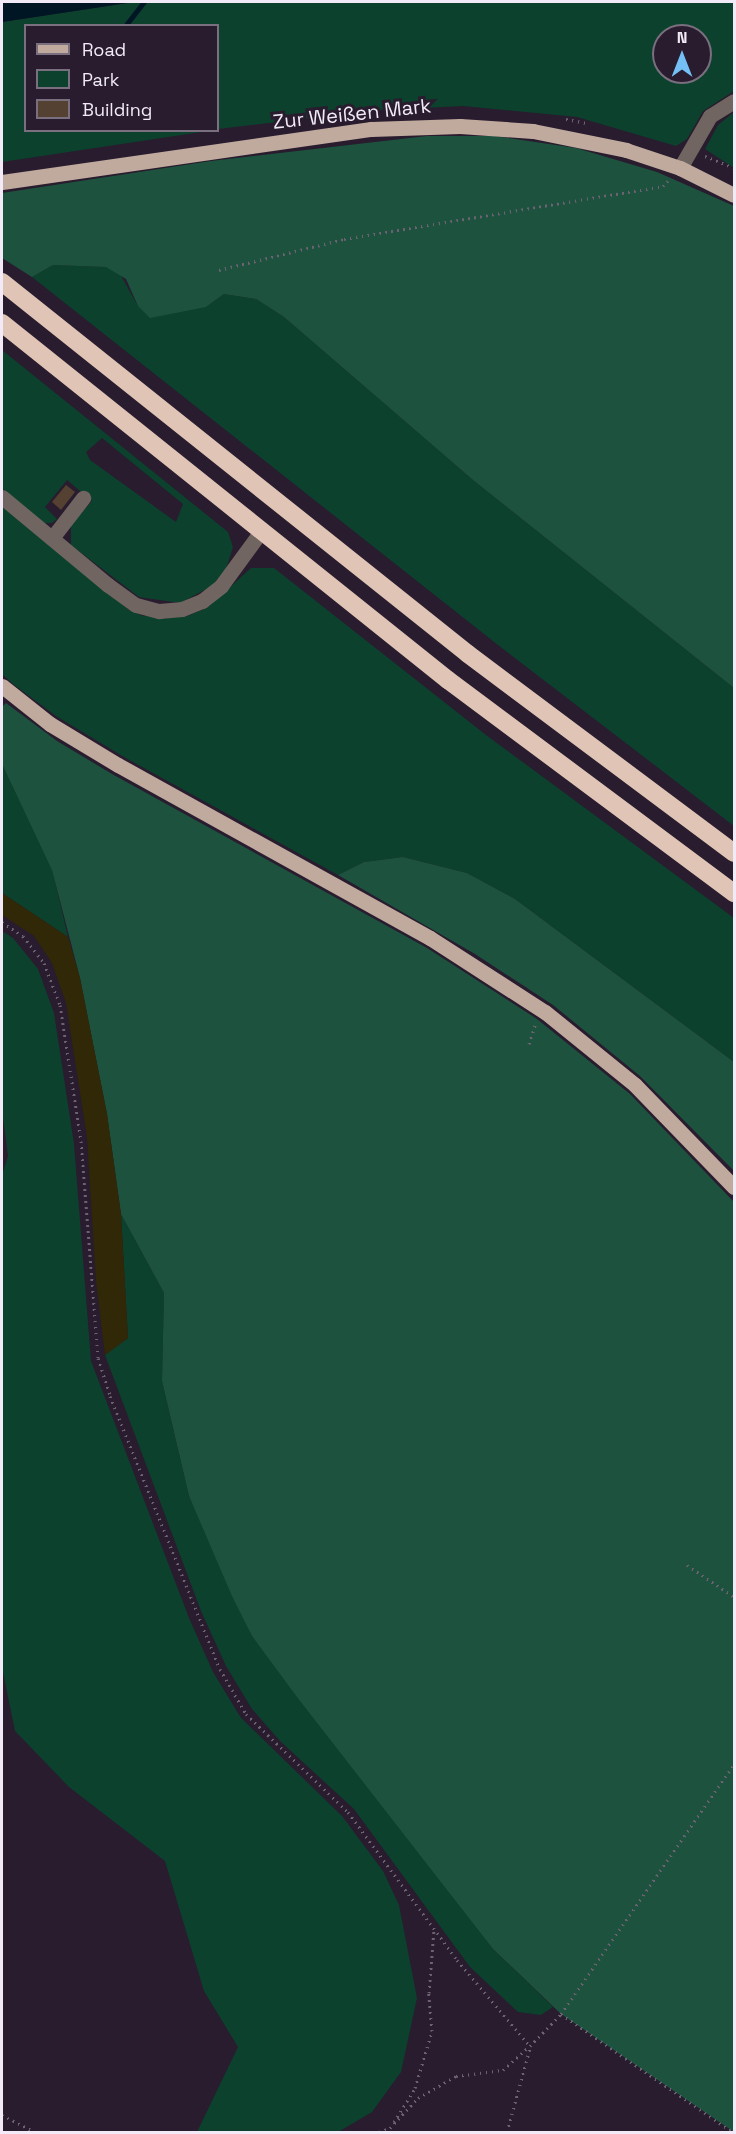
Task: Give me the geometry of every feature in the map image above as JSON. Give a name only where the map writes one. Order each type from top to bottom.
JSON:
[{"type":"highway","points":[[2,282],[468,654],[735,853]]},
{"type":"highway","points":[[2,323],[448,680],[735,893]]},
{"type":"main road","name":"Zur Weißen Mark","points":[[2,182],[348,132],[428,126],[492,127],[576,138],[680,168],[735,195]]},
{"type":"main road","points":[[2,686],[50,724],[118,765],[430,938],[545,1012],[635,1085],[735,1187]]},
{"type":"lane","points":[[680,168],[710,116],[735,100]]},
{"type":"lane","points":[[2,497],[136,605],[159,611],[192,605],[221,586],[262,530]]},
{"type":"lane","points":[[51,538],[83,498]]},
{"type":"path","points":[[712,158],[735,168]]},
{"type":"path","points":[[219,270],[344,239],[663,186],[680,168]]},
{"type":"path","points":[[2,922],[23,936],[44,963],[60,1005],[81,1141],[98,1358],[195,1614],[246,1714],[275,1746],[348,1812],[434,1928],[530,2046]]},
{"type":"path","points":[[687,1565],[735,1597]]},
{"type":"path","points":[[379,2133],[390,2128],[418,2098],[456,2076],[503,2070],[561,2014],[735,1764]]},
{"type":"path","points":[[387,2133],[415,2088],[432,2031],[429,1993],[434,1928]]},
{"type":"path","points":[[561,2014],[733,2133]]},
{"type":"path","points":[[507,2133],[530,2046]]},
{"type":"path","points":[[2,2115],[35,2133]]},
{"type":"green space","points":[[134,2],[734,2],[734,91],[703,111],[687,139],[676,146],[577,117],[463,106],[382,110],[219,129],[219,24],[24,24],[24,132],[201,132],[2,162],[2,22]]},
{"type":"green space","points":[[734,112],[734,168],[705,149],[718,125]]},
{"type":"green space","points":[[427,136],[494,136],[576,148],[657,172],[734,206],[734,688],[473,480],[284,317],[256,299],[224,294],[206,307],[150,318],[138,306],[126,279],[106,267],[53,265],[32,277],[2,258],[2,193],[211,161]]},
{"type":"green space","points":[[53,265],[106,267],[119,272],[138,306],[206,307],[224,294],[256,299],[284,317],[473,480],[734,688],[734,826],[498,645],[32,277]]},
{"type":"green space","points":[[2,350],[228,532],[233,547],[226,569],[212,586],[180,603],[139,597],[71,545],[71,525],[92,501],[67,480],[45,507],[57,519],[52,523],[44,523],[2,488]],"holes":[[[102,438],[183,504],[176,522],[90,460],[86,452]]]},
{"type":"green space","points":[[2,505],[129,610],[143,616],[185,617],[207,608],[251,568],[274,568],[486,735],[734,918],[734,1062],[515,899],[467,873],[403,857],[364,862],[338,875],[124,757],[56,716],[13,684],[2,674]]},
{"type":"green space","points":[[6,703],[57,741],[112,774],[427,948],[537,1019],[630,1094],[734,1202],[734,2132],[561,2014],[493,1949],[252,1636],[232,1596],[189,1496],[162,1381],[164,1293],[121,1214],[107,1114],[80,978],[52,870],[2,764],[2,707]]},
{"type":"green space","points":[[2,764],[52,869],[68,937],[2,893]]},
{"type":"green space","points":[[403,857],[467,873],[515,899],[734,1062],[734,1171],[640,1076],[553,1005],[475,954],[338,875],[364,862]]},
{"type":"green space","points":[[2,931],[13,938],[38,969],[54,1013],[74,1144],[91,1361],[189,1618],[213,1672],[241,1718],[342,1816],[383,1871],[399,1905],[417,1998],[401,2072],[372,2112],[338,2132],[197,2132],[238,2047],[204,1991],[165,1861],[69,1787],[15,1731],[2,1667],[2,1175],[8,1156],[2,1110]]},
{"type":"green space","points":[[121,1214],[164,1293],[162,1381],[189,1496],[252,1636],[493,1949],[553,2007],[541,2015],[518,2012],[470,1967],[354,1809],[280,1741],[252,1709],[226,1666],[201,1611],[105,1355],[128,1338]]},
{"type":"sand","points":[[2,893],[68,937],[80,978],[107,1114],[121,1214],[128,1338],[105,1355],[96,1281],[87,1137],[66,1003],[52,963],[34,936],[2,915]]},
{"type":"water","points":[[2,2],[134,2],[2,22]]},
{"type":"building","points":[[66,485],[75,492],[61,510],[52,502]]},
{"type":"waterway","points":[[127,24],[144,2]]}]
